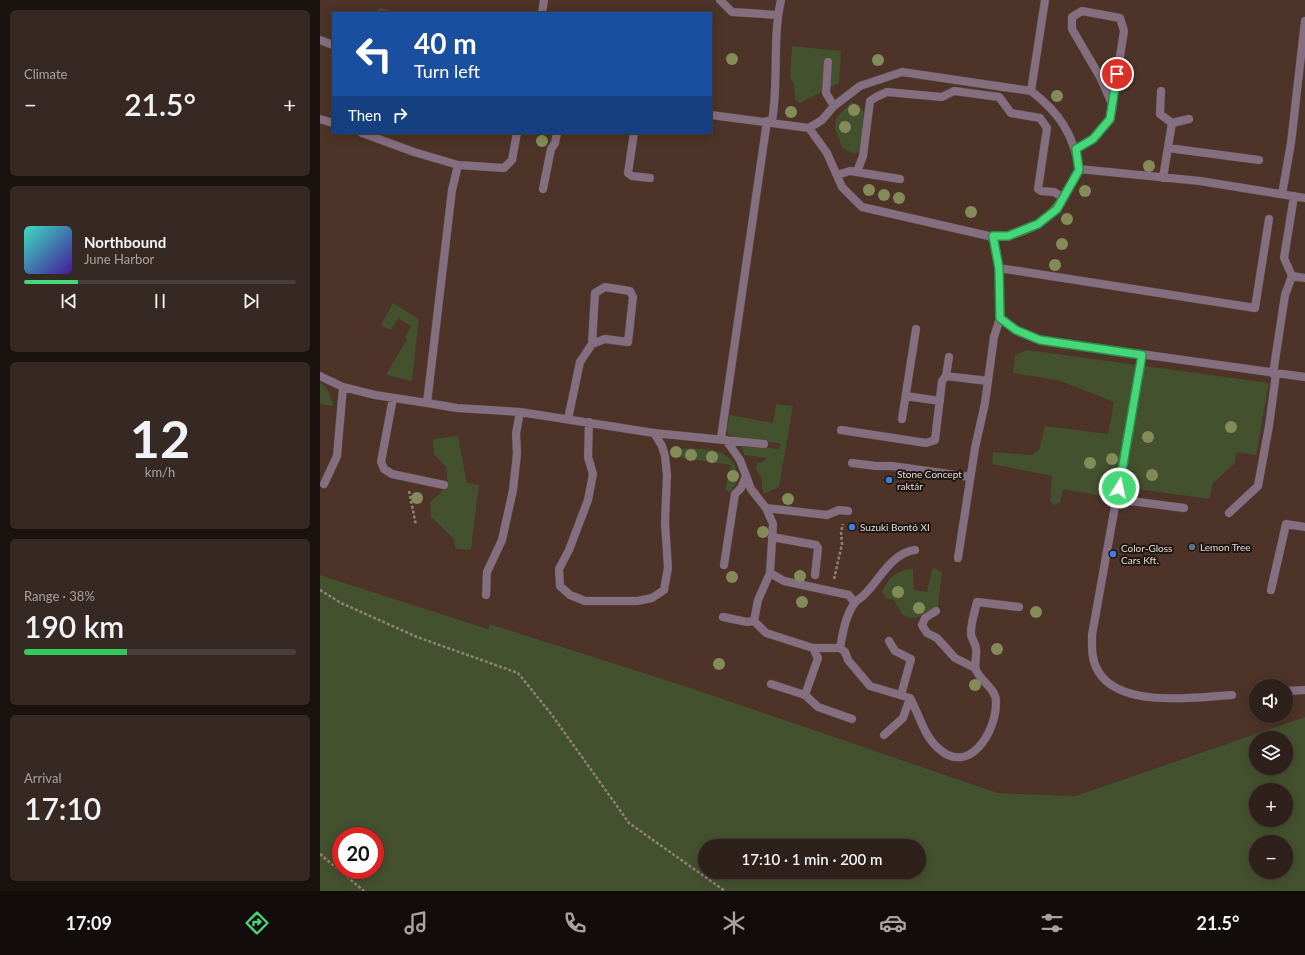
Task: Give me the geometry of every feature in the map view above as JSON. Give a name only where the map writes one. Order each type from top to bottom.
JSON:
[{"type":"lane","points":[[542,12],[544,0]]},
{"type":"lane","points":[[720,0],[732,12],[778,15]]},
{"type":"lane","points":[[754,621],[758,600],[770,573],[773,524],[766,508],[751,489],[740,460],[724,439],[769,121],[774,106],[775,54],[778,15],[781,0]]},
{"type":"lane","points":[[1031,91],[1045,0]]},
{"type":"lane","points":[[1076,149],[1093,139],[1110,119],[1124,31],[1120,18],[1082,11],[1072,17],[1072,29],[1100,77],[1112,104]]},
{"type":"lane","points":[[1282,194],[1292,143],[1302,70],[1305,21]]},
{"type":"lane","points":[[320,40],[332,45]]},
{"type":"lane","points":[[828,62],[826,92],[834,106]]},
{"type":"lane","points":[[712,115],[769,121],[809,128],[822,120],[834,106],[860,86],[902,72],[1031,91],[1048,104],[1065,126],[1076,149],[1079,170],[1057,209],[1038,224],[1008,236],[993,236],[862,207],[842,187],[827,153],[809,128]]},
{"type":"lane","points":[[857,172],[863,156],[870,101],[876,96],[887,92],[942,97],[954,91],[999,97],[1011,113],[1040,118],[1047,128],[1047,137],[1038,189],[1041,191],[1054,192],[1064,198]]},
{"type":"lane","points":[[1161,92],[1160,114],[1172,123]]},
{"type":"lane","points":[[320,118],[332,123]]},
{"type":"lane","points":[[1172,123],[1189,119]]},
{"type":"lane","points":[[1163,178],[1172,123]]},
{"type":"lane","points":[[365,134],[414,152],[458,165],[504,168],[512,160],[517,134]]},
{"type":"lane","points":[[543,189],[551,149],[555,143],[557,134]]},
{"type":"lane","points":[[634,134],[628,173],[632,176],[650,178]]},
{"type":"lane","points":[[1168,148],[1259,160]]},
{"type":"lane","points":[[427,403],[452,190],[458,165]]},
{"type":"lane","points":[[1079,170],[1163,178],[1305,198]]},
{"type":"lane","points":[[837,175],[850,171],[900,179]]},
{"type":"lane","points":[[1229,513],[1258,486],[1269,426],[1285,295],[1292,276],[1284,258],[1294,196]]},
{"type":"lane","points":[[999,268],[1255,308],[1268,219]]},
{"type":"lane","points":[[958,558],[970,477],[985,403],[994,337],[1000,318],[999,268],[993,236]]},
{"type":"lane","points":[[1292,276],[1305,278]]},
{"type":"lane","points":[[568,419],[580,362],[592,344],[595,293],[604,287],[630,291],[633,297],[628,342],[605,339],[592,344]]},
{"type":"lane","points":[[1000,318],[1016,330],[1040,340],[1305,377]]},
{"type":"lane","points":[[902,419],[916,329]]},
{"type":"lane","points":[[1142,355],[1092,635],[1092,654],[1098,671],[1112,686],[1133,695],[1173,699],[1232,695]]},
{"type":"lane","points":[[841,430],[926,443],[935,440],[942,381],[946,376],[950,357]]},
{"type":"lane","points":[[320,376],[343,387],[393,398],[457,408],[520,412],[654,433],[764,444]]},
{"type":"lane","points":[[946,376],[988,381]]},
{"type":"lane","points":[[324,484],[337,456],[343,387]]},
{"type":"lane","points":[[906,396],[940,401]]},
{"type":"lane","points":[[393,398],[381,462],[384,469],[392,474],[444,485]]},
{"type":"lane","points":[[486,595],[487,572],[502,540],[513,490],[517,454],[516,433],[520,412]]},
{"type":"lane","points":[[589,422],[588,457],[593,474],[588,500],[569,550],[559,569],[560,586],[570,595],[585,601],[637,601],[652,598],[664,590],[668,568],[665,522],[667,475],[665,456],[662,446],[654,433]]},
{"type":"lane","points":[[852,463],[892,466],[970,477]]},
{"type":"lane","points":[[724,565],[735,494],[741,488],[746,476]]},
{"type":"lane","points":[[1116,502],[1122,500],[1184,508]]},
{"type":"lane","points":[[766,508],[827,515],[845,511]]},
{"type":"lane","points":[[1271,590],[1286,524],[1305,527]]},
{"type":"lane","points":[[772,537],[816,545],[818,548],[814,575]]},
{"type":"lane","points":[[840,648],[845,623],[854,602],[863,596],[890,564],[908,551],[915,550]]},
{"type":"lane","points":[[770,573],[784,581],[849,595],[854,602]]},
{"type":"lane","points":[[754,621],[766,633],[813,648],[840,648],[845,652],[848,660],[870,686],[910,698],[920,715],[929,738],[939,749],[948,755],[960,758],[975,752],[990,734],[997,702],[994,692],[980,678],[975,668],[976,648],[970,632],[977,602],[1019,607]]},
{"type":"lane","points":[[936,611],[925,618],[922,625],[924,629],[937,638],[956,658],[975,668]]},
{"type":"lane","points":[[723,617],[747,622],[754,621]]},
{"type":"lane","points":[[889,641],[895,651],[910,659],[900,695]]},
{"type":"lane","points":[[805,695],[818,658],[813,648]]},
{"type":"lane","points":[[771,684],[805,695],[818,707],[852,719]]},
{"type":"lane","points":[[1293,691],[1305,690]]},
{"type":"lane","points":[[884,735],[903,718],[910,698]]},
{"type":"path","points":[[406,477],[416,525]]},
{"type":"path","points":[[831,591],[842,544],[841,532],[846,516],[845,511]]},
{"type":"path","points":[[320,590],[341,603],[417,638],[518,673],[552,715],[629,823],[725,891]]},
{"type":"path","points":[[320,854],[364,891]]},
{"type":"shaded area","points":[[320,0],[1305,0],[1305,717],[1293,721],[1293,679],[1249,679],[1249,723],[1288,723],[1264,731],[1249,731],[1249,736],[1075,796],[998,793],[691,688],[490,624],[488,629],[320,575]]},
{"type":"green space","points":[[381,8],[393,12],[375,12]]},
{"type":"green space","points":[[792,46],[841,51],[839,83],[800,103],[795,100],[794,85],[790,77]]},
{"type":"green space","points":[[852,102],[860,106],[864,113],[860,150],[855,154],[843,149],[835,129],[836,118]]},
{"type":"green space","points":[[393,303],[419,319],[412,381],[386,375],[407,339],[405,338],[411,326],[398,318],[391,330],[381,325]]},
{"type":"green space","points":[[1027,350],[1269,383],[1256,455],[1237,452],[1234,464],[1213,483],[1209,499],[1110,485],[1107,497],[1063,489],[1060,503],[1053,505],[1050,500],[1052,476],[992,464],[993,452],[1031,455],[1039,450],[1045,426],[1108,434],[1114,402],[1058,380],[1013,373],[1015,355]]},
{"type":"green space","points":[[320,382],[328,390],[334,406],[320,404]]},
{"type":"green space","points":[[776,404],[793,406],[779,487],[764,494],[762,488],[762,478],[756,470],[757,463],[762,462],[767,458],[744,455],[742,446],[779,449],[781,444],[733,436],[728,434],[727,429],[730,415],[773,423]]},
{"type":"green space","points":[[458,436],[467,483],[479,485],[471,550],[456,549],[453,538],[431,517],[430,502],[448,486],[446,467],[434,454],[433,439]]},
{"type":"green space","points":[[676,448],[711,450],[725,455],[736,467],[738,477],[736,484],[730,492],[725,490],[731,465],[670,456],[671,451]]},
{"type":"green space","points":[[934,568],[942,572],[938,607],[916,618],[910,618],[902,614],[894,600],[887,599],[882,592],[891,578],[898,572],[913,569],[914,590],[927,592],[932,570]]},
{"type":"green space","points":[[320,575],[488,629],[490,624],[691,688],[998,793],[1075,796],[1249,736],[1249,775],[1293,775],[1293,731],[1264,731],[1288,723],[1293,723],[1293,721],[1305,717],[1305,891],[320,891]]},
{"type":"place","name":"Stone Concept raktár","points":[[889,480]]},
{"type":"place","name":"Suzuki Bontó XI","points":[[852,527]]},
{"type":"place","name":"Lemon Tree","points":[[1192,547]]},
{"type":"place","name":"Color-Gloss Cars Kft.","points":[[1113,554]]},
{"type":"route","points":[[1117,74],[1110,119],[1093,139],[1076,149],[1079,170],[1057,209],[1038,224],[1008,236],[993,236],[999,268],[998,303],[1000,318],[1016,330],[1040,340],[1142,355],[1119,488]]}]
